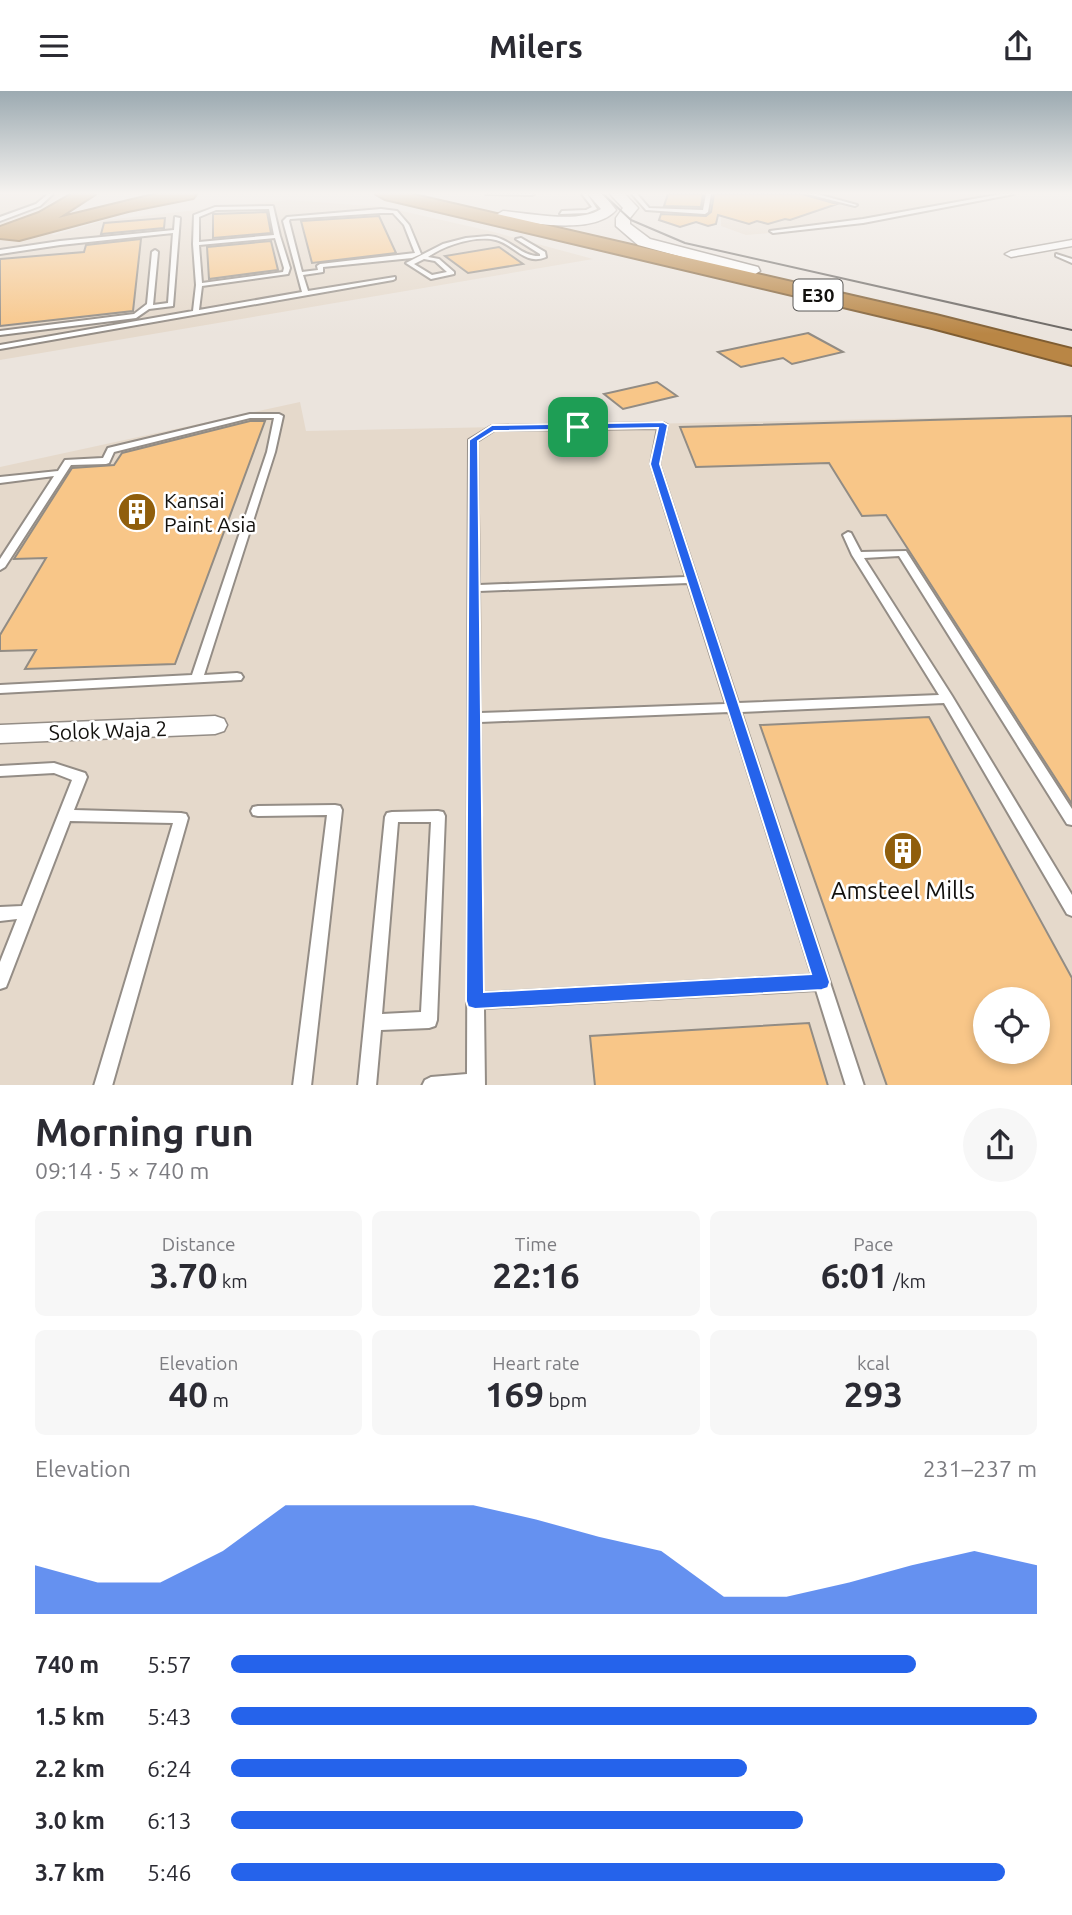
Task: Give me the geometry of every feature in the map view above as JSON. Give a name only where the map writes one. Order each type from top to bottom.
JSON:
[{"type":"highway","name":"E30","points":[[581,240],[1006,339],[1072,359]]},
{"type":"highway","name":"E30","points":[[616,240],[1072,345]]},
{"type":"main road","points":[[642,240],[752,271]]},
{"type":"street","points":[[1011,254],[1072,243]]},
{"type":"street","name":"Solok Waja 2","points":[[0,734],[215,726]]},
{"type":"lane","points":[[0,252],[88,240]]},
{"type":"lane","points":[[0,333],[136,316],[148,307],[171,305],[175,240]]},
{"type":"lane","points":[[196,240],[199,285],[196,312]]},
{"type":"lane","points":[[196,244],[233,240]]},
{"type":"lane","points":[[199,285],[286,273],[279,240]]},
{"type":"lane","points":[[291,240],[305,293]]},
{"type":"lane","points":[[298,271],[418,254],[413,240]]},
{"type":"lane","points":[[321,268],[409,263],[425,258],[439,247],[476,240]]},
{"type":"lane","points":[[502,240],[528,257],[543,257],[543,253],[521,240]]},
{"type":"lane","points":[[148,307],[155,252]]},
{"type":"lane","points":[[1058,255],[1072,261]]},
{"type":"lane","points":[[409,263],[431,277],[453,273],[437,260],[425,258]]},
{"type":"lane","points":[[321,268],[329,289]]},
{"type":"lane","points":[[0,347],[393,278]]},
{"type":"lane","points":[[0,567],[68,462],[106,461],[111,450],[250,416],[279,417],[271,452],[197,679]]},
{"type":"lane","points":[[454,1085],[476,1084],[474,440],[492,428],[663,425],[655,464],[855,1085]]},
{"type":"lane","points":[[0,480],[61,473]]},
{"type":"lane","points":[[848,535],[857,555],[948,699],[1072,909]]},
{"type":"lane","points":[[857,555],[902,553],[1072,820]]},
{"type":"lane","points":[[474,588],[692,580]]},
{"type":"lane","points":[[0,689],[237,677]]},
{"type":"lane","points":[[474,718],[948,699]]},
{"type":"lane","points":[[0,771],[54,768],[80,777],[0,982]]},
{"type":"lane","points":[[258,811],[335,810],[302,1085]]},
{"type":"lane","points":[[65,815],[181,818],[103,1085]]},
{"type":"lane","points":[[367,1085],[392,817],[438,816],[429,1020],[373,1022]]},
{"type":"lane","points":[[0,914],[29,912]]},
{"type":"lane","points":[[475,1001],[822,982]]},
{"type":"shaded area","points":[[0,240],[525,240],[593,259],[0,360]]},
{"type":"shaded area","points":[[300,402],[306,431],[1072,415],[1072,1085],[0,1085],[0,467]]},
{"type":"building","points":[[141,240],[133,311],[0,326],[0,259],[84,252],[86,245]]},
{"type":"building","points":[[306,240],[390,240],[396,253],[312,263]]},
{"type":"building","points":[[271,241],[278,270],[209,279],[207,247]]},
{"type":"building","points":[[499,247],[523,264],[468,273],[445,256]]},
{"type":"building","points":[[808,333],[843,352],[792,364],[783,358],[741,367],[718,352]]},
{"type":"building","points":[[657,382],[677,396],[623,409],[604,394]]},
{"type":"building","points":[[1072,416],[1072,804],[886,515],[862,516],[829,463],[696,467],[680,427]]},
{"type":"building","name":"Kansai Paint Asia","points":[[250,421],[265,421],[175,664],[25,669],[36,650],[0,651],[0,635],[46,558],[14,559],[72,468],[114,465],[122,453]]},
{"type":"building","name":"Amsteel Mills","points":[[929,717],[1072,978],[1072,1085],[887,1085],[760,725]]},
{"type":"building","points":[[809,1023],[828,1085],[595,1085],[590,1036]]},
{"type":"tram line","points":[[679,240],[1072,330]]},
{"type":"place","name":"Kansai Paint Asia","points":[[137,512]]},
{"type":"place","name":"Amsteel Mills","points":[[903,851]]},
{"type":"route","points":[[663,425],[655,464],[822,982],[475,1001],[474,440],[492,428],[578,427],[663,425]]}]
